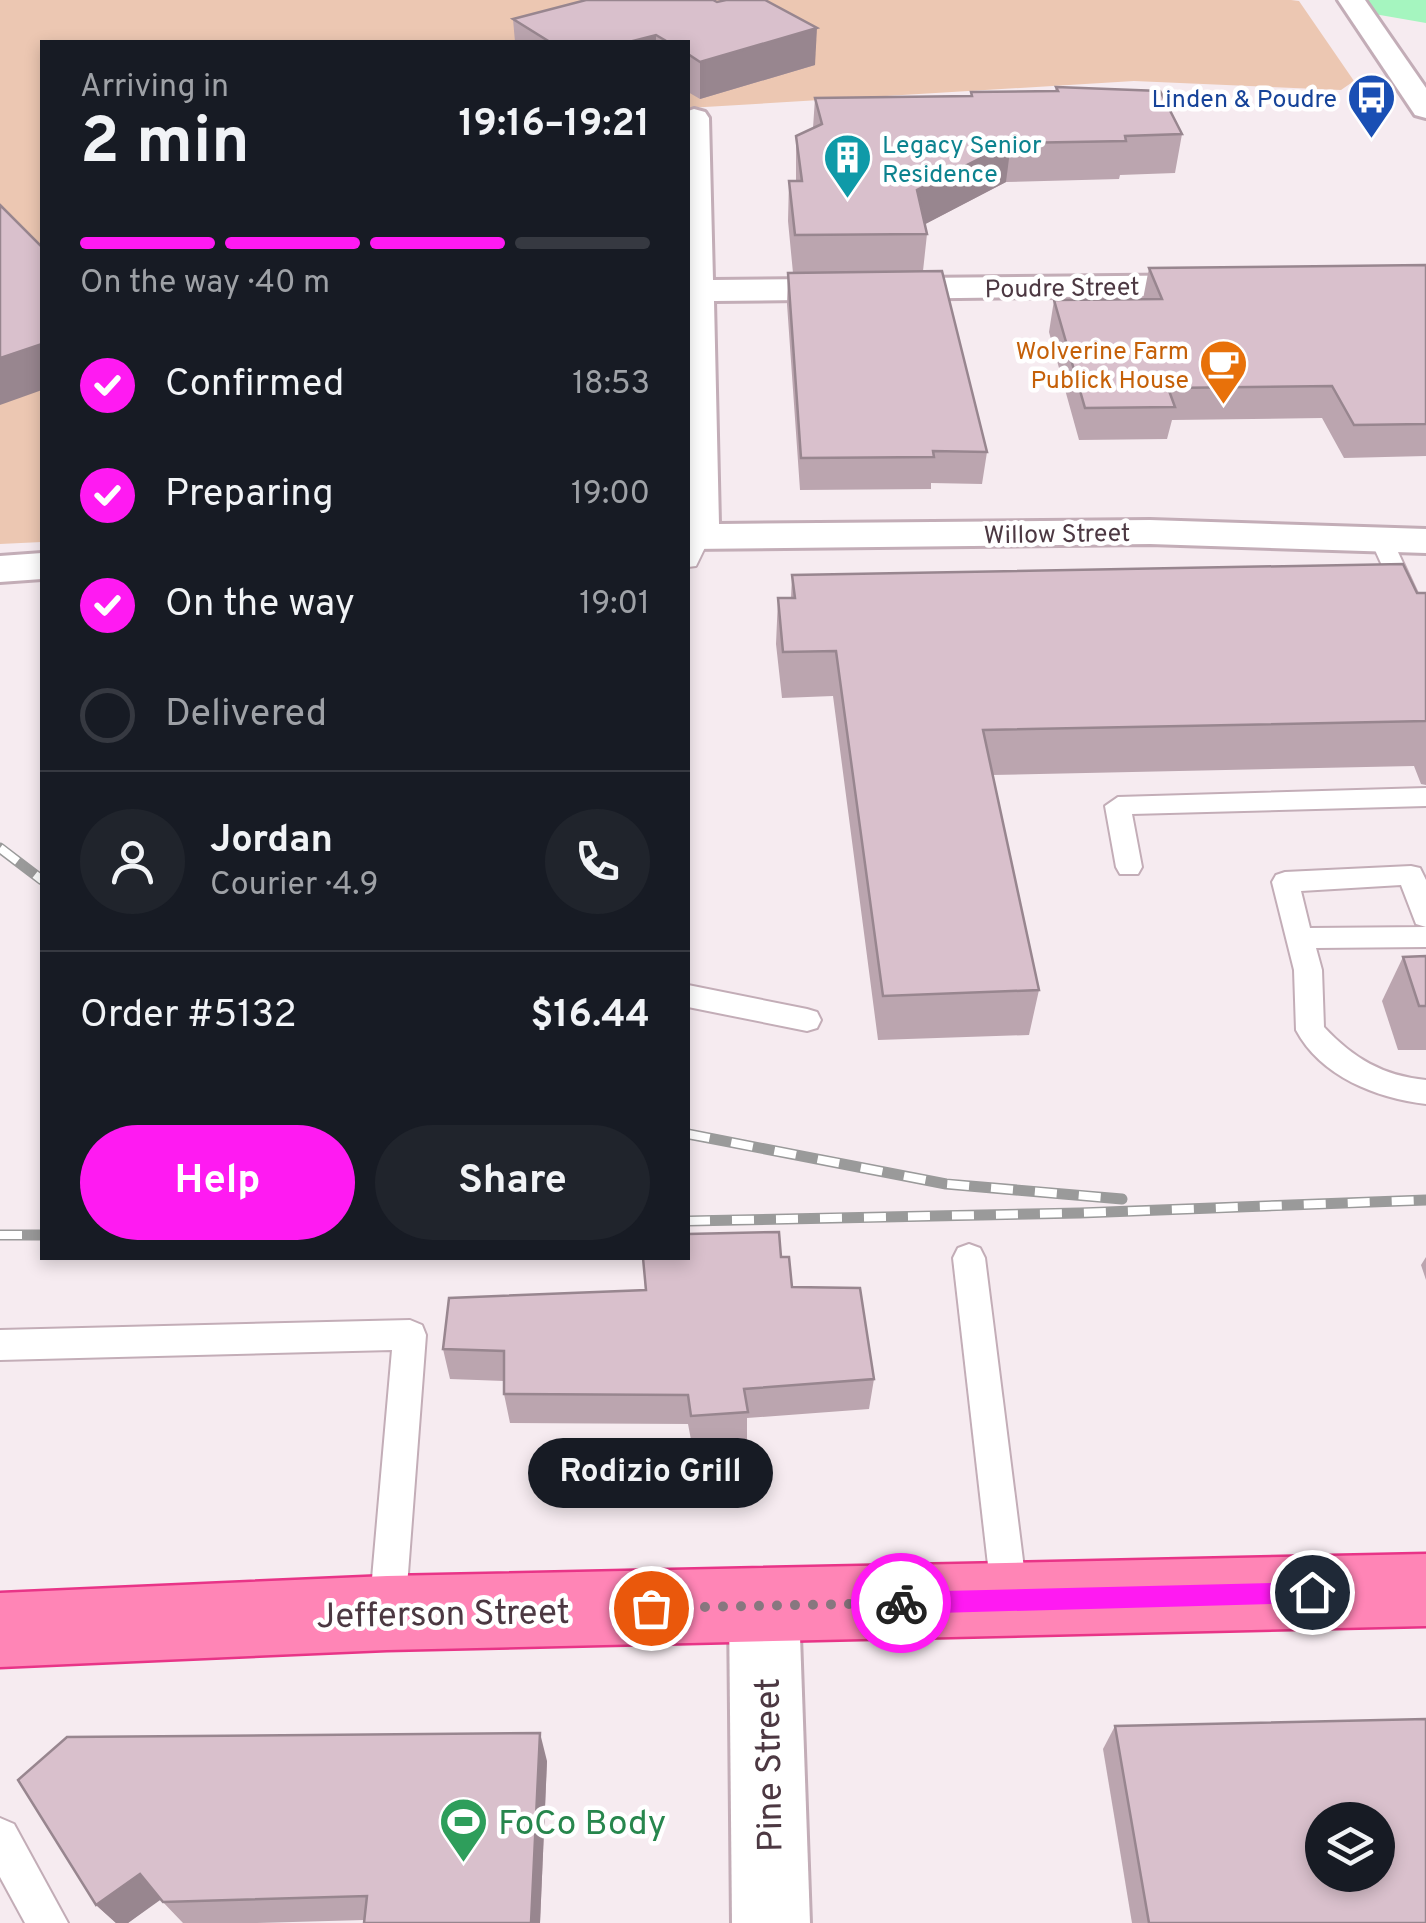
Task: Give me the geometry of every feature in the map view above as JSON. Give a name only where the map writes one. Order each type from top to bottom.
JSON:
[{"type":"highway","name":"Jefferson Street","points":[[0,1630],[387,1613],[1426,1590]]},
{"type":"street","points":[[1352,0],[1426,109]]},
{"type":"street","points":[[691,545],[694,118]]},
{"type":"street","name":"Poudre Street","points":[[695,312],[1250,284]]},
{"type":"street","name":"Willow Street","points":[[691,545],[1150,532],[1426,540]]},
{"type":"street","points":[[0,569],[40,566]]},
{"type":"street","name":"Pine Street","points":[[764,1607],[771,1923]]},
{"type":"lane","points":[[1380,539],[1426,638]]},
{"type":"lane","points":[[1128,867],[1118,806],[1426,797]]},
{"type":"lane","points":[[1426,917],[1411,876],[1286,882],[1308,970],[1310,1030],[1326,1049],[1378,1085],[1426,1092]]},
{"type":"lane","points":[[1300,938],[1426,938]]},
{"type":"lane","points":[[690,996],[806,1020]]},
{"type":"lane","points":[[969,1258],[1010,1600]]},
{"type":"lane","points":[[0,1345],[410,1335],[387,1613]]},
{"type":"lane","points":[[0,1838],[48,1923]]},
{"type":"shaded area","points":[[0,0],[1291,0],[1299,1],[1354,81],[1341,90],[1134,81],[690,108],[690,40],[40,40],[40,542],[0,544]]},
{"type":"building","points":[[586,0],[765,0],[817,28],[700,62],[690,55],[690,40],[665,40],[656,35],[637,40],[547,40],[513,19]]},
{"type":"building","points":[[1056,87],[1160,91],[1182,134],[1125,136],[1126,141],[1011,143],[917,190],[927,234],[795,235],[789,181],[802,181],[796,136],[822,124],[815,98],[972,96],[971,92],[1058,91]]},
{"type":"building","points":[[0,205],[40,245],[40,345],[0,358]]},
{"type":"building","points":[[1426,265],[1426,424],[1354,425],[1332,386],[1168,388],[1175,407],[1085,408],[1054,300],[1162,299],[1149,268]]},
{"type":"building","points":[[942,271],[987,452],[933,451],[934,457],[801,458],[788,273]]},
{"type":"building","points":[[1403,564],[1417,593],[1426,593],[1426,721],[983,730],[1039,990],[883,996],[836,651],[783,652],[778,598],[795,598],[792,575]]},
{"type":"building","points":[[1426,956],[1426,1006],[1419,1006],[1403,957]]},
{"type":"building","points":[[779,1232],[781,1257],[789,1257],[792,1287],[860,1288],[874,1379],[744,1389],[748,1412],[691,1416],[688,1395],[504,1394],[504,1351],[443,1349],[449,1298],[646,1290],[643,1260],[690,1260],[690,1234]]},
{"type":"building","points":[[1426,1719],[1426,1923],[1149,1923],[1115,1726]]},
{"type":"building","points":[[540,1733],[531,1923],[364,1923],[367,1896],[163,1902],[140,1874],[96,1905],[18,1780],[67,1737]]},
{"type":"waterway","points":[[1376,0],[1426,7]]},
{"type":"railway","points":[[0,848],[40,878]]},
{"type":"railway","points":[[690,1134],[946,1184],[1122,1199]]},
{"type":"railway","points":[[690,1221],[1080,1213],[1426,1200]]},
{"type":"railway","points":[[0,1235],[40,1235]]},
{"type":"way so far","points":[[651,1608],[901,1603]]},
{"type":"place","name":"Linden & Poudre","points":[[1372,140]]},
{"type":"place","name":"Legacy Senior Residence","points":[[847,200]]},
{"type":"place","name":"Wolverine Farm Publick House","points":[[1224,406]]},
{"type":"place","name":"Rodizio Grill","points":[[651,1608]]},
{"type":"place","name":"FoCo Body","points":[[463,1864]]},
{"type":"route","points":[[901,1603],[1312,1592]]}]
